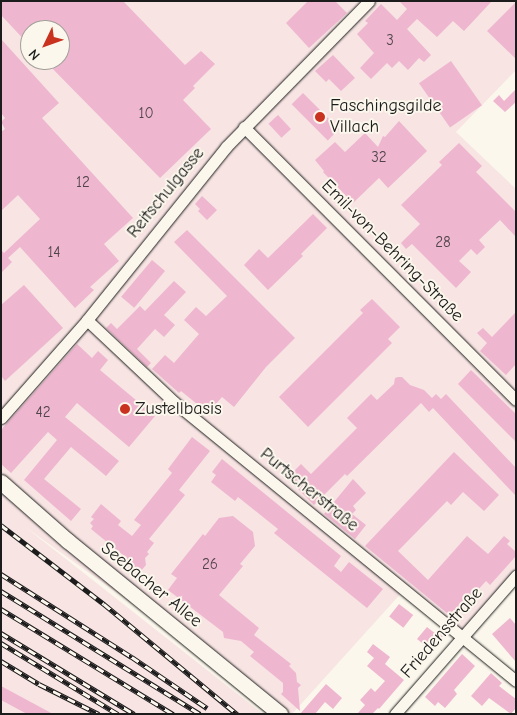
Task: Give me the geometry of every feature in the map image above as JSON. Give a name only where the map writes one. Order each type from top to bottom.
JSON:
[{"type":"street","name":"Reitschulgasse","points":[[1,418],[87,320],[216,159],[244,127],[369,1]]},
{"type":"street","name":"Emil-von-Behring-Straße","points":[[244,127],[516,400]]},
{"type":"street","name":"Purtscherstraße","points":[[87,320],[174,402],[516,681]]},
{"type":"street","name":"Seebacher Allee","points":[[1,482],[68,542],[280,714]]},
{"type":"street","name":"Friedensstraße","points":[[394,714],[516,576]]},
{"type":"shaded area","points":[[1,1],[516,1],[516,70],[456,132],[516,189],[516,570],[459,633],[404,590],[292,714],[285,714],[24,526],[263,714],[1,714]]},
{"type":"building","points":[[1,1],[123,1],[185,65],[201,51],[215,64],[193,86],[195,88],[183,100],[211,129],[160,178],[54,70],[70,70],[70,20],[20,20],[20,35],[1,15]]},
{"type":"building","points":[[308,1],[335,1],[347,13],[309,48],[286,23]]},
{"type":"building","points":[[399,1],[492,1],[464,31],[453,21],[437,37],[417,19],[407,29],[431,55],[424,62],[419,58],[408,70],[399,61],[392,68],[387,63],[371,79],[360,68],[374,53],[357,34],[368,23],[365,21],[381,4],[397,20],[407,9]]},
{"type":"building","points":[[516,2],[516,59],[487,31]]},
{"type":"building","points":[[1,39],[20,60],[20,70],[29,70],[59,103],[42,118],[133,218],[104,244],[119,261],[90,287],[94,290],[75,308],[20,247],[8,258],[12,262],[1,273],[1,250],[4,253],[40,219],[18,195],[1,211],[1,132],[5,129],[1,122],[5,118],[1,113]]},
{"type":"building","points":[[333,55],[355,78],[341,91],[329,79],[326,82],[315,71]]},
{"type":"building","points":[[451,61],[482,105],[450,128],[419,83]]},
{"type":"building","points":[[516,89],[516,102],[505,112],[493,101],[499,95],[504,101]]},
{"type":"building","points":[[303,93],[339,129],[328,140],[292,104]]},
{"type":"building","points":[[278,115],[291,129],[281,138],[268,124]]},
{"type":"building","points":[[399,121],[427,151],[388,188],[379,178],[353,203],[323,172],[315,160],[335,142],[345,152],[365,133],[378,147],[383,136],[385,137]]},
{"type":"building","points":[[459,143],[482,166],[476,172],[516,212],[516,237],[500,220],[479,240],[485,247],[477,255],[471,249],[459,261],[471,272],[456,288],[412,244],[406,249],[401,243],[420,224],[401,205],[442,165],[439,162]]},
{"type":"building","points":[[202,196],[217,210],[207,220],[198,211],[200,209],[195,204]]},
{"type":"building","points":[[313,214],[327,228],[301,254],[303,256],[268,290],[244,265],[259,249],[268,258]]},
{"type":"building","points":[[187,230],[295,338],[266,367],[234,407],[222,397],[208,413],[181,391],[179,393],[152,369],[165,355],[174,363],[199,334],[184,320],[196,307],[206,316],[227,296],[174,242]]},
{"type":"building","points":[[152,260],[165,271],[134,308],[121,297]]},
{"type":"building","points":[[174,281],[186,292],[164,315],[175,325],[164,337],[155,329],[137,349],[151,363],[147,367],[106,328],[111,323],[117,329],[140,306],[145,311]]},
{"type":"building","points":[[24,285],[63,328],[5,381],[1,376],[1,305]]},
{"type":"building","points":[[372,299],[400,327],[388,339],[392,343],[308,427],[279,397],[363,313],[360,310]]},
{"type":"building","points":[[516,312],[516,364],[506,375],[480,351],[487,343],[477,333],[483,328],[492,337]]},
{"type":"building","points":[[77,344],[92,358],[98,351],[108,360],[100,370],[155,416],[129,447],[77,403],[65,417],[119,461],[106,476],[71,447],[44,479],[81,509],[71,521],[24,480],[57,440],[48,432],[11,473],[1,464],[1,430]]},
{"type":"building","points":[[471,370],[516,414],[516,442],[458,384]]},
{"type":"building","points":[[402,377],[410,385],[424,390],[432,398],[436,394],[441,399],[446,394],[516,468],[516,496],[433,408],[429,412],[421,403],[347,476],[345,474],[314,505],[287,478],[301,464],[311,474],[357,428],[347,418],[371,394],[377,400],[394,384],[395,378]]},
{"type":"building","points":[[192,437],[210,451],[179,490],[185,495],[149,539],[154,543],[147,552],[149,554],[145,558],[146,565],[139,573],[120,558],[123,555],[91,529],[93,526],[90,523],[94,519],[91,517],[101,504],[121,521],[118,525],[132,536],[141,525],[134,520],[172,473],[168,469]]},
{"type":"building","points":[[454,452],[499,495],[484,511],[463,492],[451,505],[447,501],[398,551],[428,580],[467,536],[488,554],[504,536],[510,541],[507,544],[516,552],[516,556],[490,585],[486,581],[453,618],[365,546]]},
{"type":"building","points":[[222,459],[341,556],[334,566],[341,572],[349,562],[383,589],[367,608],[274,533],[278,529],[238,497],[235,501],[211,482],[216,475],[212,472]]},
{"type":"building","points":[[353,479],[366,493],[353,506],[356,510],[352,514],[366,525],[355,539],[324,514]]},
{"type":"building","points":[[233,516],[253,532],[255,546],[240,564],[243,566],[219,595],[259,628],[254,635],[291,664],[289,666],[296,673],[297,682],[301,685],[298,688],[300,711],[281,694],[283,692],[283,683],[250,656],[254,652],[241,641],[224,638],[223,632],[168,590],[177,578],[171,574],[203,534],[205,536],[219,518]]},
{"type":"building","points":[[399,604],[413,615],[403,628],[389,617]]},
{"type":"building","points":[[510,618],[516,625],[516,662],[492,634]]},
{"type":"building","points":[[427,627],[436,634],[438,632],[443,636],[431,650],[417,639]]},
{"type":"building","points":[[373,644],[390,657],[385,664],[404,680],[379,709],[372,714],[357,714],[365,705],[360,700],[371,688],[375,692],[385,681],[367,666],[374,658],[367,652]]},
{"type":"building","points":[[462,654],[475,666],[454,690],[457,694],[445,708],[438,702],[435,706],[425,697]]},
{"type":"building","points":[[491,673],[502,683],[499,686],[516,699],[516,708],[511,714],[489,698],[482,706],[471,696]]},
{"type":"building","points":[[326,684],[342,698],[333,709],[325,702],[315,714],[300,714]]},
{"type":"building","points":[[1,686],[53,714],[27,714],[1,700]]},
{"type":"railway","points":[[1,525],[104,604],[237,714]]},
{"type":"railway","points":[[1,574],[132,657],[207,708]]},
{"type":"railway","points":[[1,591],[200,714]]},
{"type":"railway","points":[[1,609],[173,714]]},
{"type":"railway","points":[[1,633],[134,714]]},
{"type":"railway","points":[[1,643],[118,714]]},
{"type":"railway","points":[[1,661],[39,684],[99,714]]},
{"type":"place","name":"Faschingsgilde Villach","points":[[320,117]]},
{"type":"place","name":"Zustellbasis","points":[[125,409]]}]
